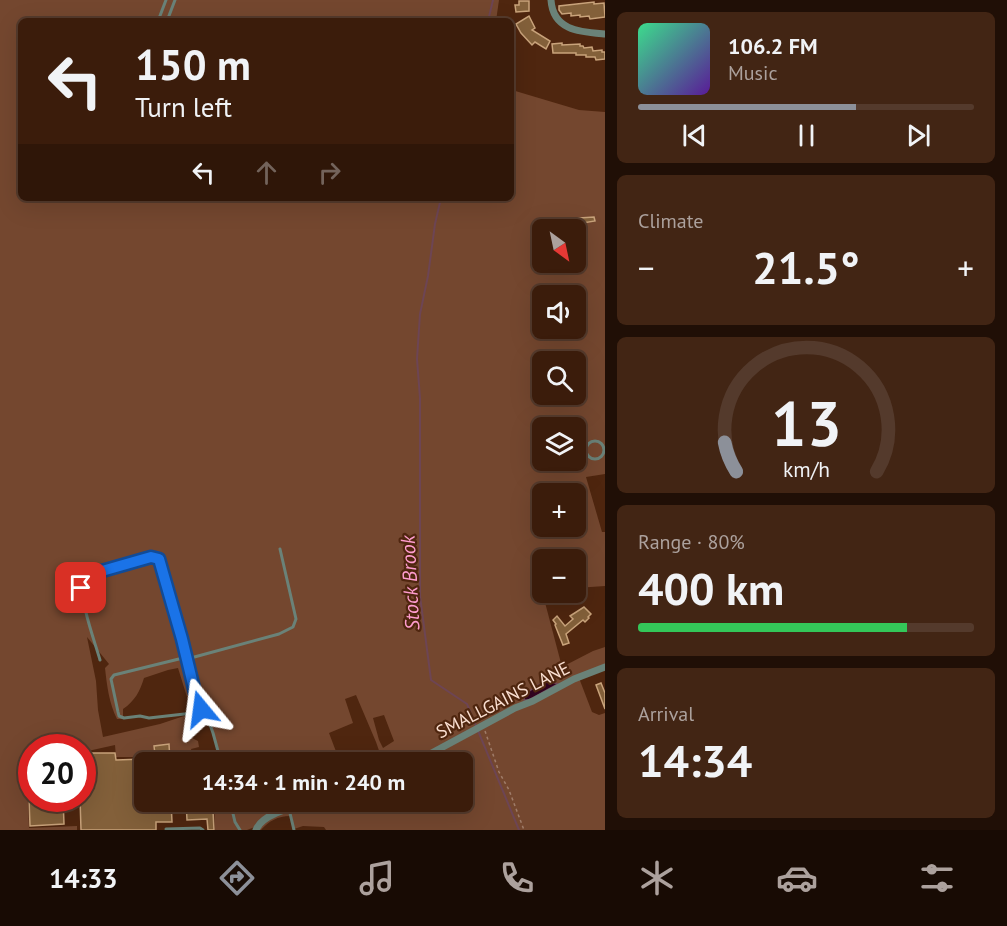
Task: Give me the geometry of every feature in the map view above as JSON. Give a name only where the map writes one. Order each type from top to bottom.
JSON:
[{"type":"street","points":[[552,0],[556,17],[565,25],[576,31],[605,34]]},
{"type":"street","name":"SMALLGAINS LANE","points":[[434,752],[515,708],[574,679],[605,667]]},
{"type":"street","points":[[256,830],[258,825],[270,816],[281,812]]},
{"type":"lane","points":[[159,18],[166,0]]},
{"type":"lane","points":[[168,18],[175,0]]},
{"type":"lane","points":[[596,441],[604,448],[602,455],[596,458],[589,456],[586,450],[589,443],[596,441]]},
{"type":"lane","points":[[203,712],[124,718],[118,712],[111,679],[114,675],[279,634],[293,627],[296,619],[280,549]]},
{"type":"lane","points":[[100,660],[81,588],[83,579],[88,575],[151,557],[159,559],[198,705],[207,716],[218,752]]},
{"type":"lane","points":[[233,812],[240,830]]},
{"type":"lane","points":[[290,812],[294,830]]},
{"type":"lane","points":[[166,829],[200,828],[202,830]]},
{"type":"path","points":[[482,725],[524,830]]},
{"type":"shaded area","points":[[0,0],[499,0],[496,18],[18,18],[18,201],[514,201],[514,91],[579,110],[605,112],[605,474],[586,477],[602,532],[605,532],[605,586],[586,587],[586,549],[532,549],[532,603],[545,603],[562,667],[605,647],[605,667],[579,678],[592,712],[599,715],[605,713],[605,830],[326,830],[324,827],[303,826],[294,829],[290,816],[274,820],[261,830],[256,830],[257,826],[247,830],[215,830],[214,812],[473,812],[473,752],[380,752],[356,695],[345,699],[353,723],[329,733],[336,752],[218,752],[207,716],[201,712],[200,721],[203,724],[190,729],[192,738],[198,741],[199,747],[191,749],[192,752],[134,752],[134,757],[116,757],[115,745],[96,749],[96,734],[18,734],[18,812],[28,812],[29,828],[77,826],[77,830],[0,830]],"holes":[[[87,637],[109,664],[105,668],[110,701],[117,719],[123,719],[123,709],[131,703],[144,678],[178,668],[193,713],[160,724],[103,737],[96,681]],[[384,715],[394,741],[383,748],[373,718]]]},
{"type":"shaded area","points":[[549,681],[558,684],[529,700],[524,700],[525,694]]},
{"type":"building","points":[[519,1],[529,1],[529,11],[516,12],[515,5],[519,5]]},
{"type":"building","points":[[594,2],[594,4],[604,3],[605,17],[590,19],[589,16],[562,14],[559,10],[559,6]]},
{"type":"building","points":[[529,16],[535,28],[532,30],[550,41],[546,49],[535,42],[532,45],[516,24]]},
{"type":"building","points":[[562,43],[562,45],[580,44],[584,48],[592,47],[593,51],[602,50],[605,52],[605,59],[596,60],[595,57],[576,55],[576,53],[553,53],[552,44]]},
{"type":"building","points":[[594,217],[595,221],[586,222],[586,219],[564,219]]},
{"type":"building","points":[[584,607],[591,614],[589,618],[566,634],[569,643],[563,645],[553,620],[557,616],[565,626],[573,619],[570,616]]},
{"type":"building","points":[[601,683],[605,693],[605,709],[596,685]]},
{"type":"building","points":[[169,744],[169,752],[155,752],[154,746]]},
{"type":"building","points":[[96,753],[115,753],[116,760],[134,759],[134,812],[172,812],[172,822],[156,822],[156,830],[81,830],[80,812],[96,812]]},
{"type":"building","points":[[30,812],[64,812],[64,824],[30,826]]},
{"type":"building","points":[[187,812],[213,812],[214,830],[208,830],[207,819],[187,820]]},
{"type":"waterway","name":"Stock Brook","points":[[489,18],[493,0]]},
{"type":"waterway","name":"Stock Brook","points":[[440,201],[420,314],[417,359],[420,398],[420,596],[431,680],[467,704],[519,830]]},
{"type":"route","points":[[81,588],[83,579],[88,575],[151,557],[159,559],[188,659],[198,705],[201,709]]}]
